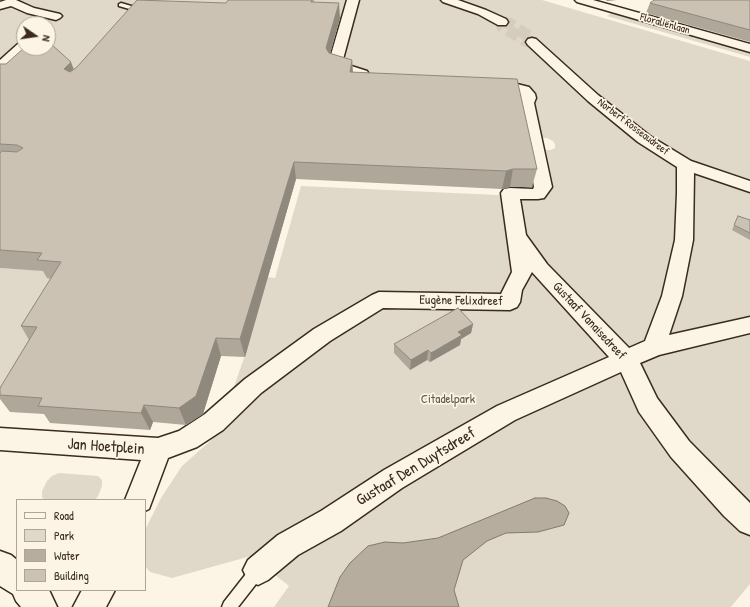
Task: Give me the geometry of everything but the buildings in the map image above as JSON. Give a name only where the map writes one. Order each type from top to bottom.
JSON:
[{"type":"main road","points":[[0,566],[16,579]]},
{"type":"main road","points":[[29,591],[41,607]]},
{"type":"street","points":[[353,0],[335,65],[362,74],[360,82],[397,84]]},
{"type":"street","points":[[447,0],[482,12],[502,22]]},
{"type":"street","name":"Floraliënlaan","points":[[581,0],[750,48]]},
{"type":"street","points":[[614,9],[628,0]]},
{"type":"street","points":[[8,3],[31,11],[56,16]]},
{"type":"street","name":"Norbert Rosseaudreef","points":[[532,42],[611,113],[644,139],[685,164],[750,187]]},
{"type":"street","points":[[0,67],[16,52]]},
{"type":"street","name":"Eugène Felixdreef","points":[[158,450],[188,439],[214,422],[253,386],[322,336],[379,300],[510,302],[512,290],[522,272],[510,193],[538,194],[543,188],[527,103],[529,98],[528,94],[524,90],[517,88],[471,86]]},
{"type":"street","points":[[654,348],[672,296],[684,240],[686,193],[685,164]]},
{"type":"street","name":"Gustaaf Vanaisedreef","points":[[516,233],[540,269],[627,361],[648,405],[680,449],[750,521]]},
{"type":"street","name":"Gustaaf Den Duytsdreef","points":[[258,570],[288,545],[321,527],[392,479],[450,444],[506,414],[654,348],[750,325]]},
{"type":"street","name":"Jan Hoetplein","points":[[0,439],[158,450],[140,499]]},
{"type":"street","points":[[88,607],[99,591]]},
{"type":"lane","points":[[121,5],[144,11],[136,16]]},
{"type":"lane","name":"Gustaaf Den Duytsdreef","points":[[229,607],[258,570]]},
{"type":"green space","name":"Citadelpark","points":[[0,0],[542,0],[750,61],[750,584],[731,607],[274,607],[289,586],[251,556],[172,578],[150,572],[146,567],[146,528],[161,498],[182,466],[217,435],[244,358],[268,277],[275,278],[301,186],[540,197],[550,190],[541,150],[551,150],[555,148],[555,144],[547,138],[539,138],[532,93],[370,80],[342,64],[353,19],[312,17],[88,77],[0,78]]},
{"type":"green space","points":[[614,11],[618,12],[620,16],[750,53],[750,57],[607,16]]},
{"type":"green space","points":[[0,268],[52,271],[71,280],[16,401],[0,399]]},
{"type":"green space","points":[[59,473],[98,476],[102,480],[102,486],[96,499],[43,499],[42,491],[47,481],[52,476]]},
{"type":"water","points":[[535,498],[546,498],[557,501],[565,506],[569,513],[564,525],[538,532],[506,533],[487,541],[463,560],[454,590],[459,607],[328,607],[340,577],[350,563],[368,546],[385,542],[403,543],[438,538]]},
{"type":"tunnel","points":[[502,22],[510,24],[533,39],[532,42],[524,40],[502,26],[502,22]]}]
